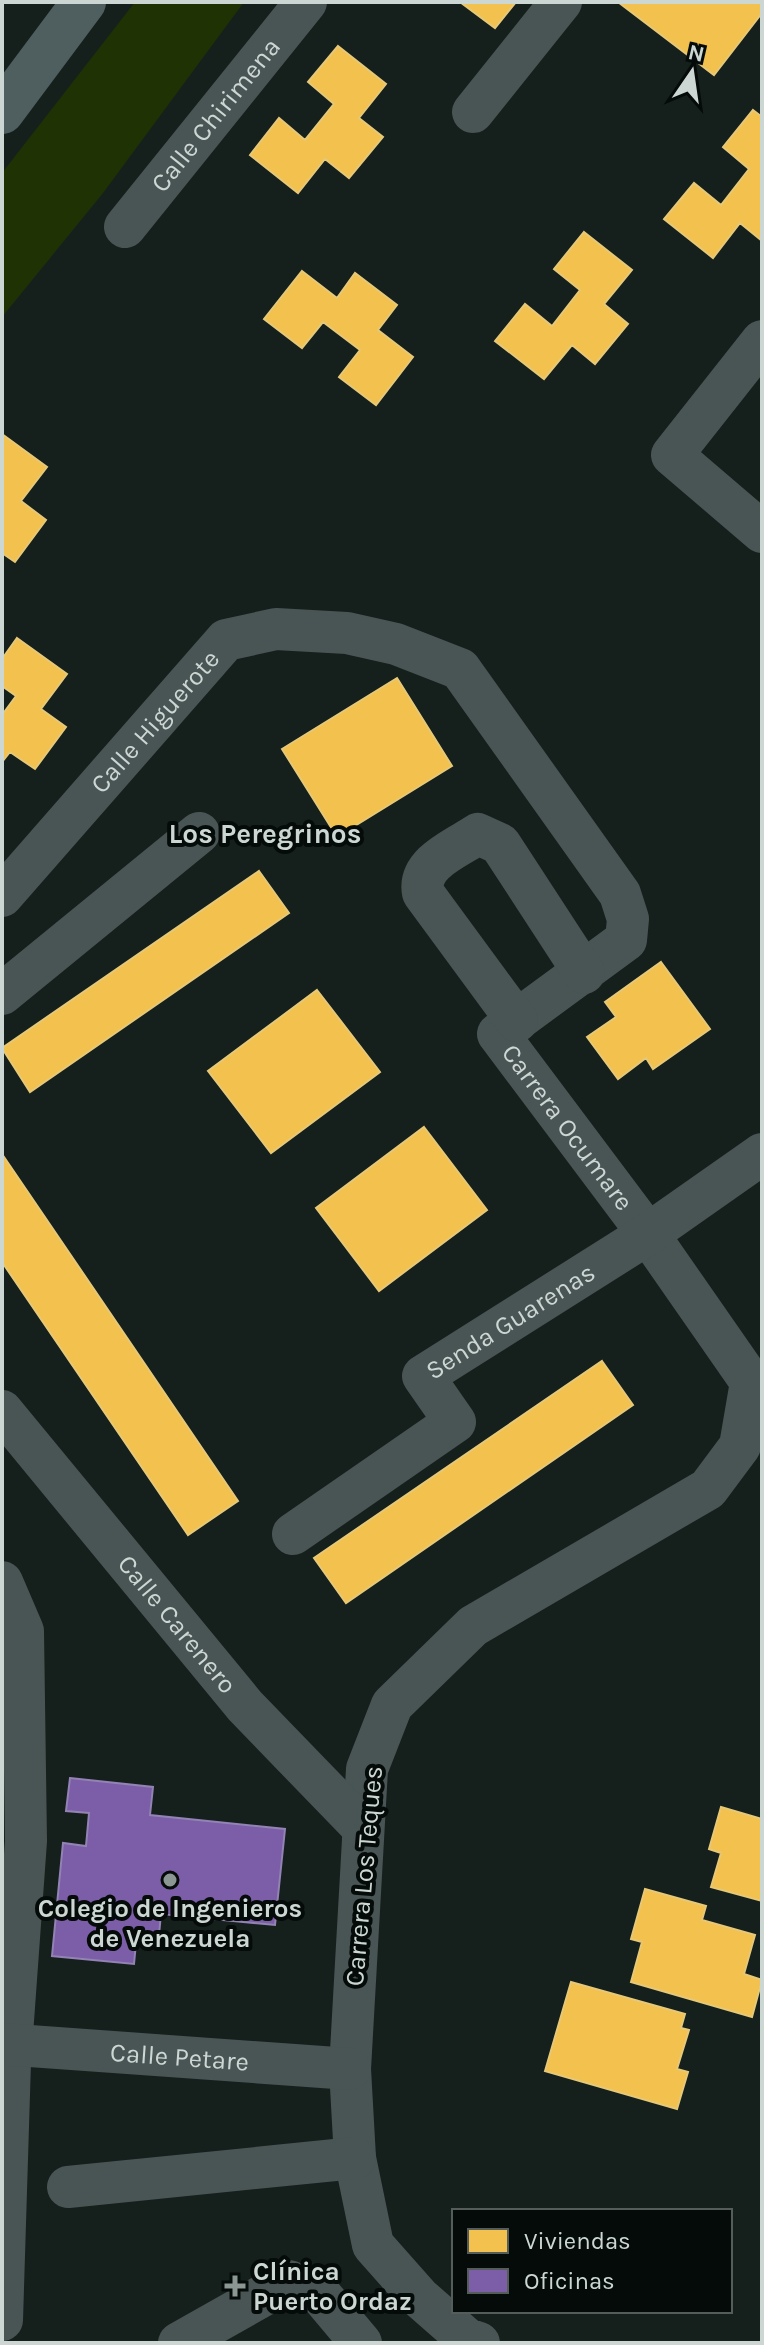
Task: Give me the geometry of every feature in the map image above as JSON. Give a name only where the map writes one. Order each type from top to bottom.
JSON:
[{"type":"main road","points":[[2,112],[84,2]]},
{"type":"street","name":"Calle Chirimena","points":[[125,227],[306,2]]},
{"type":"street","points":[[473,112],[561,2]]},
{"type":"street","points":[[762,341],[672,455],[762,532]]},
{"type":"street","name":"Calle Higuerote","points":[[2,896],[226,640],[276,629],[347,633]]},
{"type":"street","name":"Carrera Ocumare","points":[[347,633],[396,644],[460,669],[620,894],[628,919],[626,940],[498,1034],[648,1234],[751,1382],[740,1446]]},
{"type":"street","points":[[2,994],[199,833]]},
{"type":"street","points":[[517,1021],[423,893],[421,881],[426,869],[478,834],[491,838],[500,844],[584,973]]},
{"type":"street","points":[[648,1234],[762,1154]]},
{"type":"street","name":"Senda Guarenas","points":[[293,1534],[455,1422],[423,1376],[648,1234]]},
{"type":"street","name":"Calle Carenero","points":[[2,1411],[245,1706],[363,1828]]},
{"type":"street","name":"Carrera Los Teques","points":[[470,2342],[419,2297],[373,2245],[355,2158],[350,2069],[367,1769],[392,1705],[473,1626],[708,1489],[740,1446]]},
{"type":"street","points":[[2,1582],[23,1631],[26,1841],[6,2044],[2,2320]]},
{"type":"street","name":"Calle Petare","points":[[6,2044],[350,2069]]},
{"type":"street","points":[[68,2187],[355,2158]]},
{"type":"street","points":[[179,2343],[289,2281],[319,2293],[361,2343]]},
{"type":"green space","points":[[135,2],[244,2],[103,193],[2,317],[2,173]]},
{"type":"building: Viviendas","points":[[460,2],[516,2],[495,28]]},
{"type":"building: Viviendas","points":[[618,2],[762,2],[762,13],[714,75]]},
{"type":"building: Viviendas","points":[[338,46],[386,84],[359,118],[383,137],[349,178],[325,159],[298,193],[250,155],[279,118],[305,140],[334,104],[308,82]]},
{"type":"building: Viviendas","points":[[753,110],[762,117],[762,241],[740,223],[713,258],[664,219],[694,183],[721,205],[749,169],[723,147]]},
{"type":"building: Viviendas","points":[[584,232],[632,270],[604,304],[628,324],[595,364],[572,345],[544,379],[495,341],[525,304],[552,326],[580,290],[554,269]]},
{"type":"building: Viviendas","points":[[302,271],[337,298],[355,273],[397,305],[378,330],[413,357],[376,405],[339,377],[360,350],[323,322],[302,348],[264,319]]},
{"type":"building: Viviendas","points":[[2,434],[47,467],[21,501],[46,520],[15,562],[2,553]]},
{"type":"building: Viviendas","points":[[17,638],[67,674],[41,709],[66,727],[35,769],[10,752],[2,762],[2,715],[16,696],[2,686],[2,659]]},
{"type":"building: Viviendas","points":[[397,678],[452,766],[337,837],[282,749]]},
{"type":"building: Viviendas","points":[[259,871],[289,913],[30,1092],[2,1048]]},
{"type":"building: Viviendas","points":[[661,962],[710,1029],[653,1069],[646,1058],[618,1079],[587,1037],[616,1017],[605,1002]]},
{"type":"building: Viviendas","points":[[317,990],[380,1072],[271,1153],[208,1071]]},
{"type":"building: Viviendas","points":[[424,1127],[487,1210],[379,1291],[316,1208]]},
{"type":"building: Viviendas","points":[[2,1154],[238,1501],[188,1535],[2,1262]]},
{"type":"building: Viviendas","points":[[602,1361],[633,1405],[346,1603],[314,1558]]},
{"type":"building: Viviendas","points":[[721,1807],[762,1819],[762,1901],[711,1887],[721,1853],[709,1849]]},
{"type":"building: Viviendas","points":[[645,1889],[706,1906],[702,1920],[755,1935],[744,1974],[762,1980],[752,2017],[631,1982],[642,1942],[631,1939]]},
{"type":"building: Viviendas","points":[[571,1982],[685,2014],[681,2028],[689,2030],[677,2069],[688,2072],[677,2109],[545,2071]]},
{"type":"building: Oficinas","name":"Colegio de Ingenieros de Venezuela","points":[[70,1778],[153,1787],[150,1815],[285,1829],[275,1925],[161,1914],[158,1945],[136,1943],[134,1964],[52,1956],[63,1843],[86,1846],[89,1813],[66,1811]]},
{"type":"place","name":"Colegio de Ingenieros de Venezuela","points":[[170,1880]]},
{"type":"place","name":"Clínica Puerto Ordaz","points":[[235,2286]]},
{"type":"district","name":"Los Peregrinos","points":[[265,833]]}]
